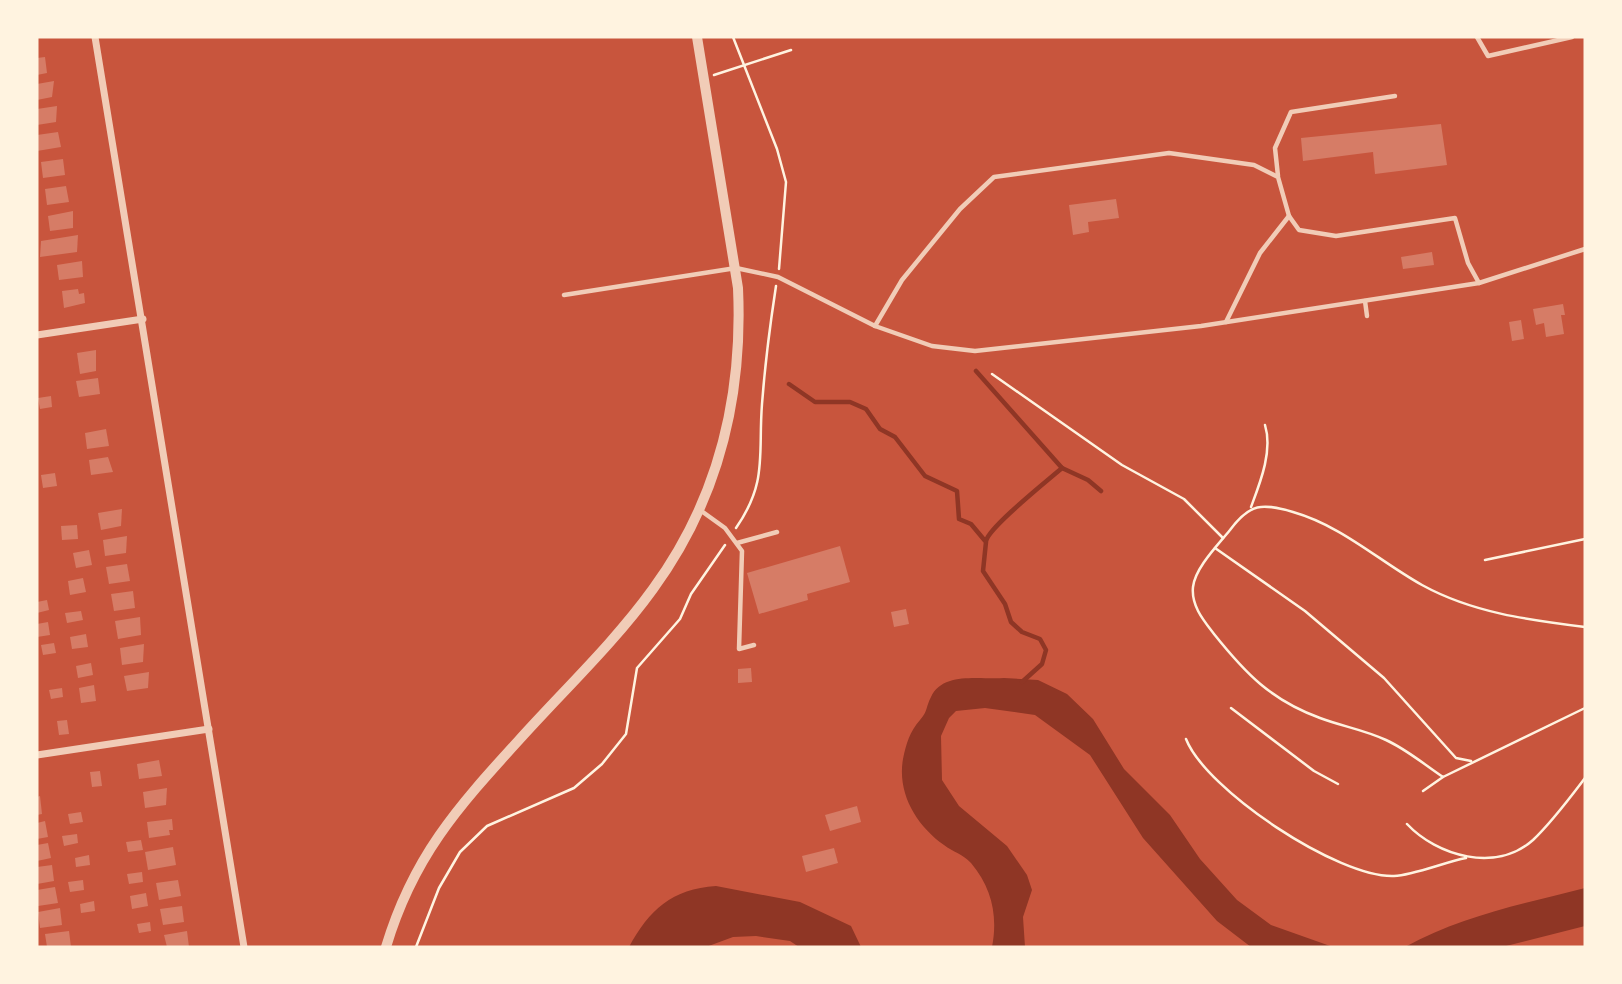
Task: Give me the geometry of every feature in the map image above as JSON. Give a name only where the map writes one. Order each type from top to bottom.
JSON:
[{"type":"street","points":[[95,37],[244,947]]},
{"type":"street","points":[[386,947],[412,877],[434,839],[487,775],[637,609],[669,565],[699,510],[719,460],[735,392],[740,323],[736,268],[697,37]]},
{"type":"street","points":[[37,335],[143,319]]},
{"type":"street","points":[[37,755],[209,729]]},
{"type":"lane","points":[[1477,37],[1488,56],[1572,37]]},
{"type":"lane","points":[[1395,96],[1291,113],[1275,148],[1278,177],[1289,216],[1299,230],[1336,236],[1455,218],[1468,263],[1479,283]]},
{"type":"lane","points":[[875,326],[902,280],[960,209],[994,177],[1168,153],[1254,165],[1278,177]]},
{"type":"lane","points":[[1226,322],[1260,253],[1289,216]]},
{"type":"lane","points":[[564,295],[736,268],[778,277],[875,326],[932,346],[975,351],[1226,322],[1479,283],[1585,249]]},
{"type":"lane","points":[[1365,301],[1367,316]]},
{"type":"lane","points":[[699,510],[731,535],[742,551],[739,649],[754,645]]},
{"type":"lane","points":[[737,543],[777,532]]},
{"type":"path","points":[[416,947],[439,888],[460,852],[487,826],[574,788],[602,764],[626,734],[637,668],[680,620],[691,594],[755,496],[762,460],[764,377],[778,277],[786,181],[733,37]]},
{"type":"path","points":[[704,79],[791,50]]},
{"type":"path","points":[[992,374],[1122,465],[1184,499],[1223,538]]},
{"type":"path","points":[[1265,425],[1269,438],[1261,480],[1251,507],[1215,548],[1193,584],[1193,596],[1199,615],[1240,666],[1269,693],[1318,717],[1385,740],[1443,777]]},
{"type":"path","points":[[1251,507],[1261,506],[1294,512],[1341,532],[1423,585],[1469,606],[1504,616],[1585,627]]},
{"type":"path","points":[[1485,560],[1585,539]]},
{"type":"path","points":[[1215,548],[1305,611],[1384,678],[1456,758],[1472,762]]},
{"type":"path","points":[[1231,708],[1314,771],[1338,784]]},
{"type":"path","points":[[1423,791],[1456,770],[1585,708]]},
{"type":"path","points":[[1186,739],[1193,757],[1224,788],[1296,840],[1353,869],[1394,876],[1466,858],[1517,850],[1532,840],[1585,778]]},
{"type":"path","points":[[1456,758],[1456,770]]},
{"type":"path","points":[[1406,824],[1425,841],[1454,856],[1466,858]]},
{"type":"shaded area","points":[[963,678],[1038,680],[1067,694],[1093,719],[1124,769],[1170,815],[1200,859],[1237,900],[1271,925],[1333,947],[1251,947],[1217,921],[1143,838],[1090,755],[1035,715],[985,708],[956,711],[949,718],[941,736],[942,780],[959,806],[1007,846],[1027,875],[1032,890],[1023,917],[1025,947],[992,947],[994,913],[984,882],[968,860],[934,837],[917,818],[906,796],[902,772],[909,738],[937,689],[944,683]]},
{"type":"shaded area","points":[[716,886],[800,902],[851,926],[861,947],[799,947],[790,941],[756,936],[733,937],[706,947],[629,947],[645,922],[664,904],[687,892]]},
{"type":"shaded area","points":[[1585,888],[1585,926],[1502,947],[1405,947],[1470,919]]},
{"type":"building","points":[[45,57],[47,73],[37,75],[37,58]]},
{"type":"building","points":[[54,81],[52,97],[37,100],[37,84]]},
{"type":"building","points":[[57,106],[56,122],[37,125],[37,109]]},
{"type":"building","points":[[1441,124],[1447,165],[1375,174],[1373,152],[1303,161],[1301,138]]},
{"type":"building","points":[[58,132],[61,147],[37,151],[37,135]]},
{"type":"building","points":[[63,159],[65,175],[43,178],[41,162]]},
{"type":"building","points":[[66,186],[69,202],[47,205],[45,189]]},
{"type":"building","points":[[1116,199],[1119,218],[1088,222],[1089,232],[1073,235],[1069,205]]},
{"type":"building","points":[[73,211],[73,228],[50,231],[48,216]]},
{"type":"building","points":[[78,235],[77,252],[40,257],[41,241]]},
{"type":"building","points":[[1432,252],[1434,265],[1403,269],[1401,257]]},
{"type":"building","points":[[82,261],[83,277],[59,280],[57,265]]},
{"type":"building","points":[[78,289],[79,294],[84,293],[85,303],[64,308],[62,291]]},
{"type":"building","points":[[1563,304],[1565,315],[1561,315],[1564,334],[1546,337],[1544,323],[1536,325],[1533,309]]},
{"type":"building","points":[[1521,320],[1524,339],[1512,341],[1509,322]]},
{"type":"building","points":[[96,350],[96,371],[80,374],[77,353]]},
{"type":"building","points":[[98,378],[100,394],[79,397],[76,381]]},
{"type":"building","points":[[51,396],[52,407],[40,409],[38,398]]},
{"type":"building","points":[[106,429],[109,446],[87,449],[85,433]]},
{"type":"building","points":[[108,457],[113,472],[91,475],[89,460]]},
{"type":"building","points":[[55,473],[57,486],[43,488],[41,475]]},
{"type":"building","points":[[122,509],[121,526],[101,530],[98,513]]},
{"type":"building","points":[[77,525],[78,539],[62,540],[61,526]]},
{"type":"building","points":[[127,536],[126,553],[105,556],[103,540]]},
{"type":"building","points":[[840,546],[850,582],[807,594],[808,600],[759,614],[747,573]]},
{"type":"building","points":[[89,550],[92,565],[76,568],[73,553]]},
{"type":"building","points":[[127,564],[130,581],[109,584],[106,567]]},
{"type":"building","points":[[83,578],[86,592],[70,595],[68,581]]},
{"type":"building","points":[[133,591],[135,608],[114,611],[111,594]]},
{"type":"building","points":[[47,600],[49,610],[37,613],[37,602]]},
{"type":"building","points":[[906,609],[909,624],[894,627],[891,612]]},
{"type":"building","points":[[81,611],[83,620],[67,623],[65,613]]},
{"type":"building","points":[[140,617],[141,635],[118,639],[115,621]]},
{"type":"building","points":[[48,622],[50,635],[37,637],[37,624]]},
{"type":"building","points":[[86,634],[88,647],[72,649],[70,637]]},
{"type":"building","points":[[54,643],[56,653],[43,655],[41,645]]},
{"type":"building","points":[[144,644],[143,662],[122,665],[120,648]]},
{"type":"building","points":[[91,663],[93,675],[78,678],[76,666]]},
{"type":"building","points":[[751,668],[752,682],[738,683],[738,669]]},
{"type":"building","points":[[149,672],[148,688],[127,691],[124,676]]},
{"type":"building","points":[[94,685],[96,701],[81,703],[79,688]]},
{"type":"building","points":[[62,688],[63,697],[51,699],[49,690]]},
{"type":"building","points":[[67,720],[69,734],[59,735],[57,721]]},
{"type":"building","points":[[159,760],[162,776],[139,779],[137,764]]},
{"type":"building","points":[[100,771],[102,786],[92,787],[90,772]]},
{"type":"building","points":[[167,788],[166,805],[145,808],[143,792]]},
{"type":"building","points":[[40,796],[42,814],[37,815],[37,797]]},
{"type":"building","points":[[857,806],[861,822],[830,831],[825,815]]},
{"type":"building","points":[[81,812],[83,822],[70,824],[68,814]]},
{"type":"building","points":[[172,819],[173,830],[169,830],[170,835],[149,838],[147,822]]},
{"type":"building","points":[[45,821],[48,837],[37,839],[37,823]]},
{"type":"building","points":[[77,834],[78,843],[64,846],[62,836]]},
{"type":"building","points":[[141,840],[143,850],[128,852],[126,842]]},
{"type":"building","points":[[48,843],[51,858],[37,861],[37,845]]},
{"type":"building","points":[[173,847],[176,865],[148,870],[145,852]]},
{"type":"building","points":[[834,848],[838,863],[806,872],[802,856]]},
{"type":"building","points":[[89,855],[90,865],[76,867],[75,858]]},
{"type":"building","points":[[52,865],[54,881],[37,884],[37,867]]},
{"type":"building","points":[[142,872],[143,882],[129,884],[127,874]]},
{"type":"building","points":[[83,880],[84,890],[70,892],[68,882]]},
{"type":"building","points":[[178,880],[181,896],[159,900],[156,883]]},
{"type":"building","points":[[55,887],[58,903],[38,906],[37,890]]},
{"type":"building","points":[[146,893],[148,906],[132,909],[130,896]]},
{"type":"building","points":[[94,901],[95,911],[81,913],[80,904]]},
{"type":"building","points":[[182,906],[184,922],[163,925],[160,909]]},
{"type":"building","points":[[60,908],[62,925],[40,928],[38,912]]},
{"type":"building","points":[[150,922],[151,931],[139,933],[137,924]]},
{"type":"building","points":[[69,931],[71,947],[47,947],[45,934]]},
{"type":"building","points":[[187,931],[189,947],[167,947],[164,935]]},
{"type":"waterway","points":[[976,371],[1062,468],[1088,480],[1101,491]]},
{"type":"waterway","points":[[789,384],[815,402],[850,402],[866,409],[880,429],[895,437],[925,476],[957,491],[959,519],[971,524],[986,542],[983,571],[1005,604],[1011,622],[1022,632],[1040,639],[1046,650],[1042,664],[1022,682]]},
{"type":"waterway","points":[[986,541],[1007,515],[1062,468]]}]
